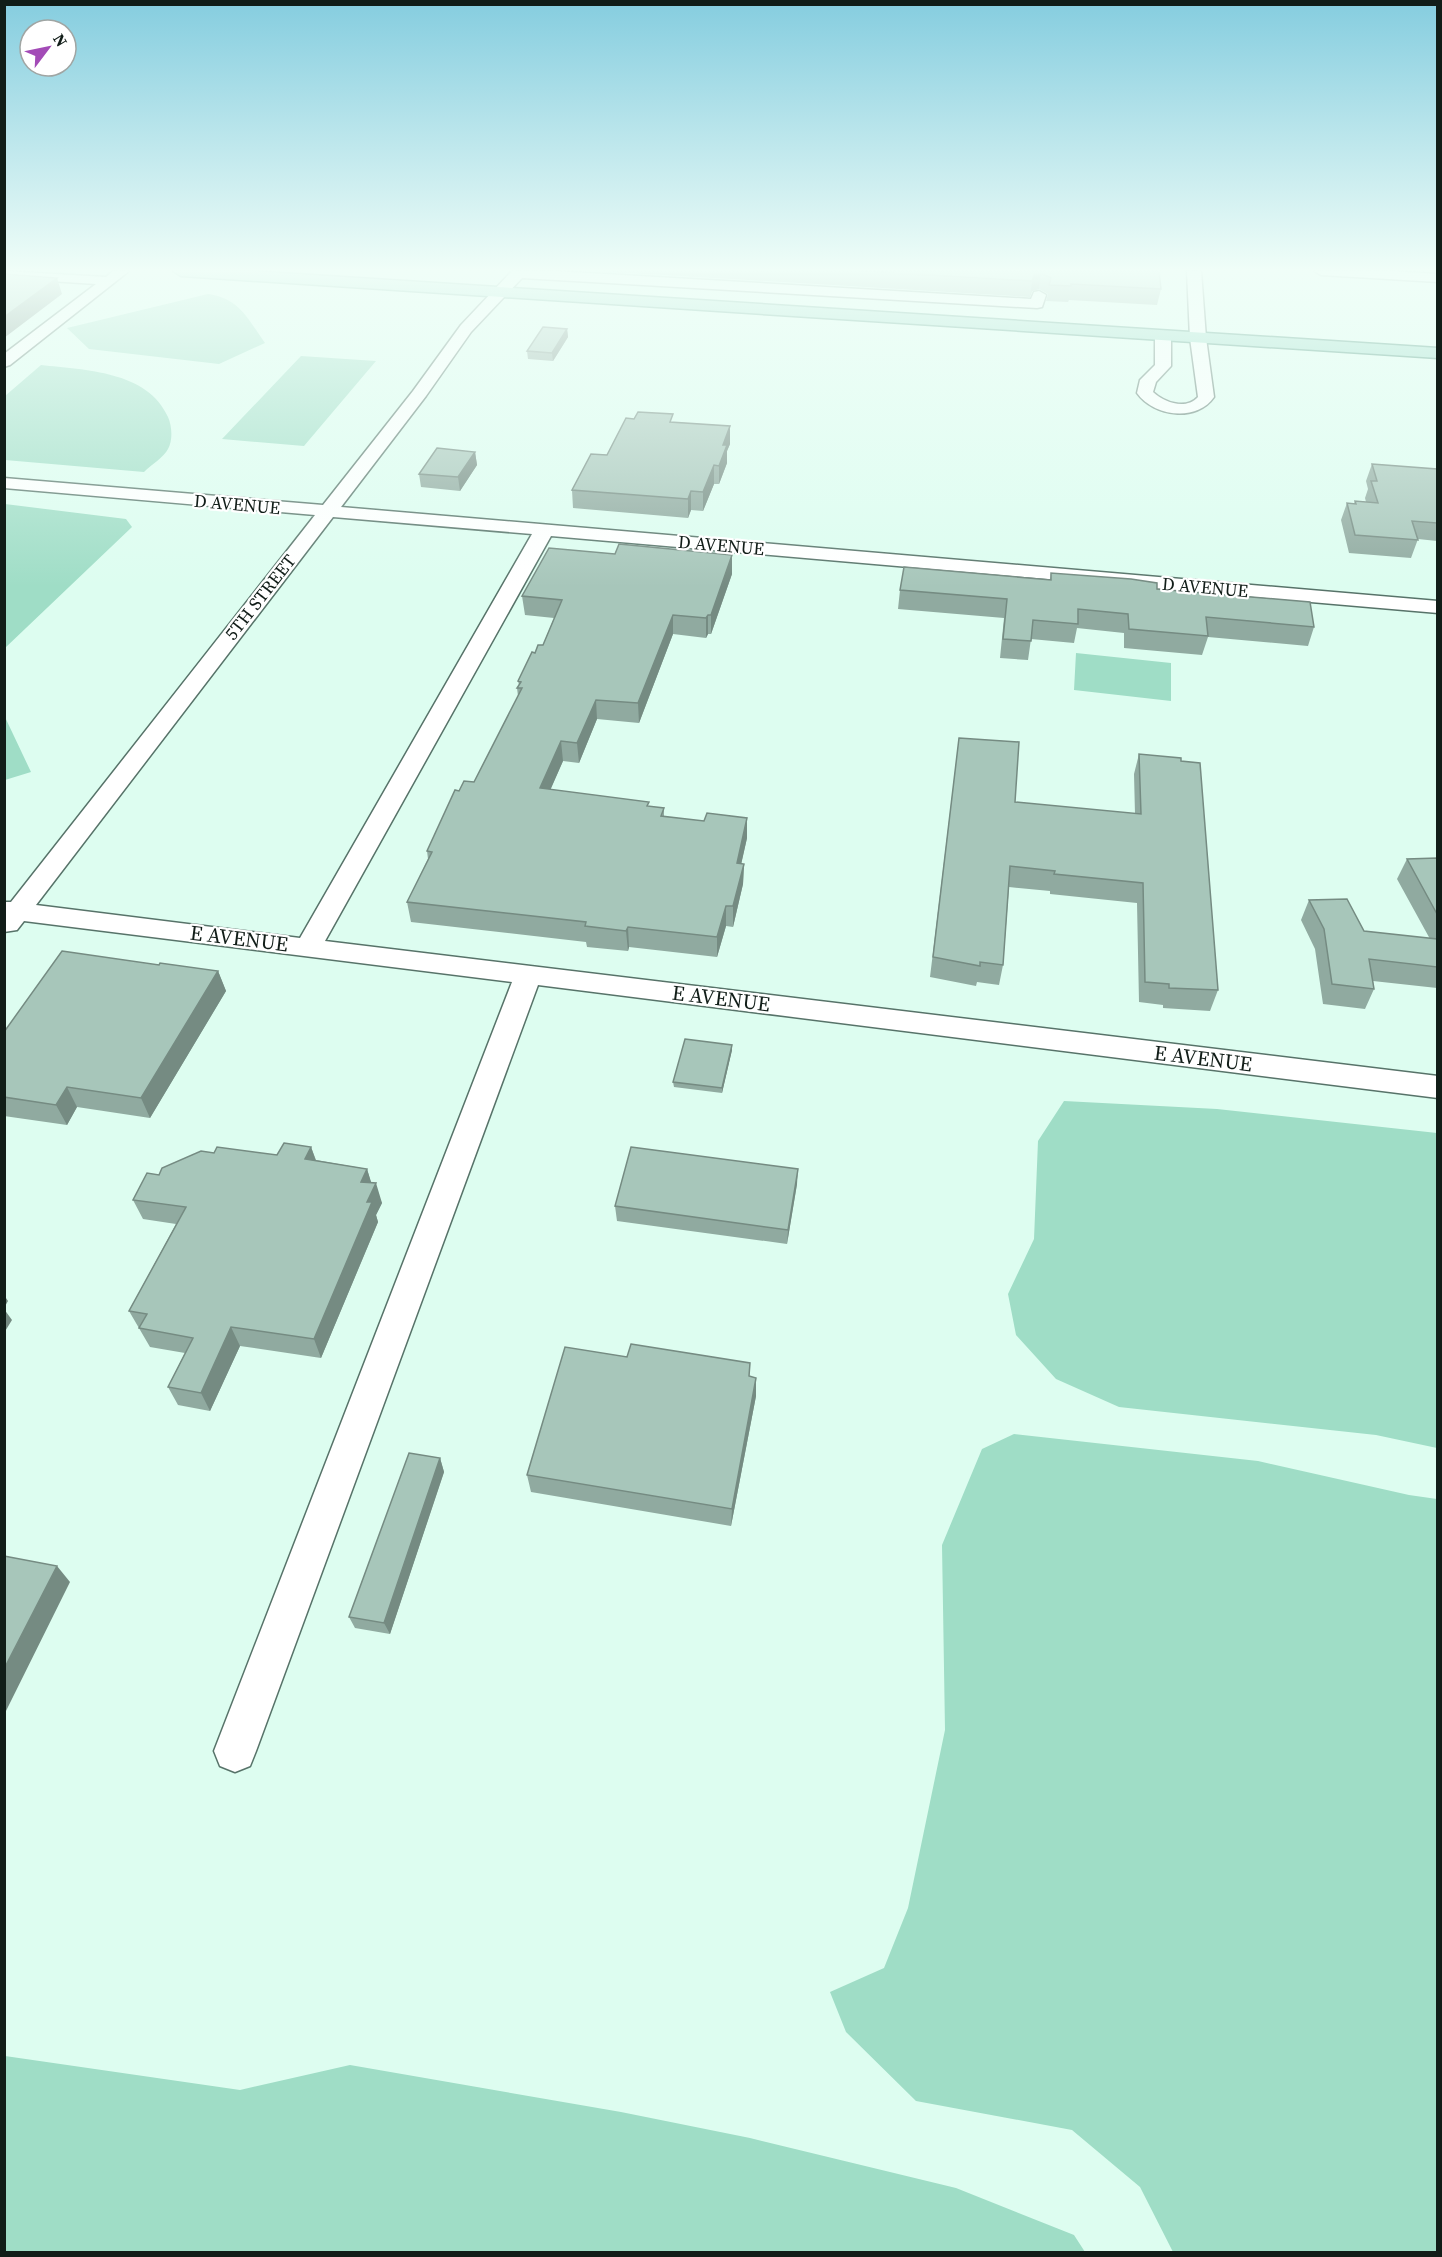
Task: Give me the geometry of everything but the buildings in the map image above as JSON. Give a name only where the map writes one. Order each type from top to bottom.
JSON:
[{"type":"street","name":"5TH STREET","points":[[9,916],[420,393],[430,376]]},
{"type":"street","points":[[1152,376],[1148,380],[1145,393],[1155,402],[1174,408],[1199,405],[1206,397],[1203,376]]},
{"type":"street","name":"D AVENUE","points":[[4,483],[325,513],[1437,607]]},
{"type":"street","points":[[308,947],[545,530]]},
{"type":"street","points":[[1385,603],[1383,590],[1390,587],[1437,589]]},
{"type":"street","name":"E AVENUE","points":[[9,916],[308,947],[1437,1087]]},
{"type":"street","points":[[235,1751],[529,974]]},
{"type":"green space","points":[[28,376],[115,376],[146,390],[159,402],[168,417],[171,429],[170,445],[166,452],[144,472],[5,460],[5,396]]},
{"type":"green space","points":[[282,376],[363,376],[304,446],[222,439]]},
{"type":"green space","points":[[5,504],[126,519],[132,527],[5,648]]},
{"type":"green space","points":[[1076,653],[1171,663],[1171,701],[1074,690]]},
{"type":"green space","points":[[4,715],[31,772],[5,780],[4,780]]},
{"type":"green space","points":[[1064,1101],[1217,1109],[1437,1133],[1437,1448],[1376,1435],[1119,1407],[1056,1379],[1016,1335],[1008,1294],[1034,1239],[1038,1141]]},
{"type":"green space","points":[[1014,1434],[1258,1461],[1409,1495],[1437,1499],[1437,2252],[1173,2252],[1140,2187],[1072,2130],[916,2101],[846,2032],[830,1992],[884,1968],[908,1908],[945,1730],[942,1545],[982,1449]]},
{"type":"green space","points":[[5,2056],[240,2090],[350,2065],[621,2112],[750,2138],[956,2188],[1074,2235],[1085,2252],[5,2252]]}]
